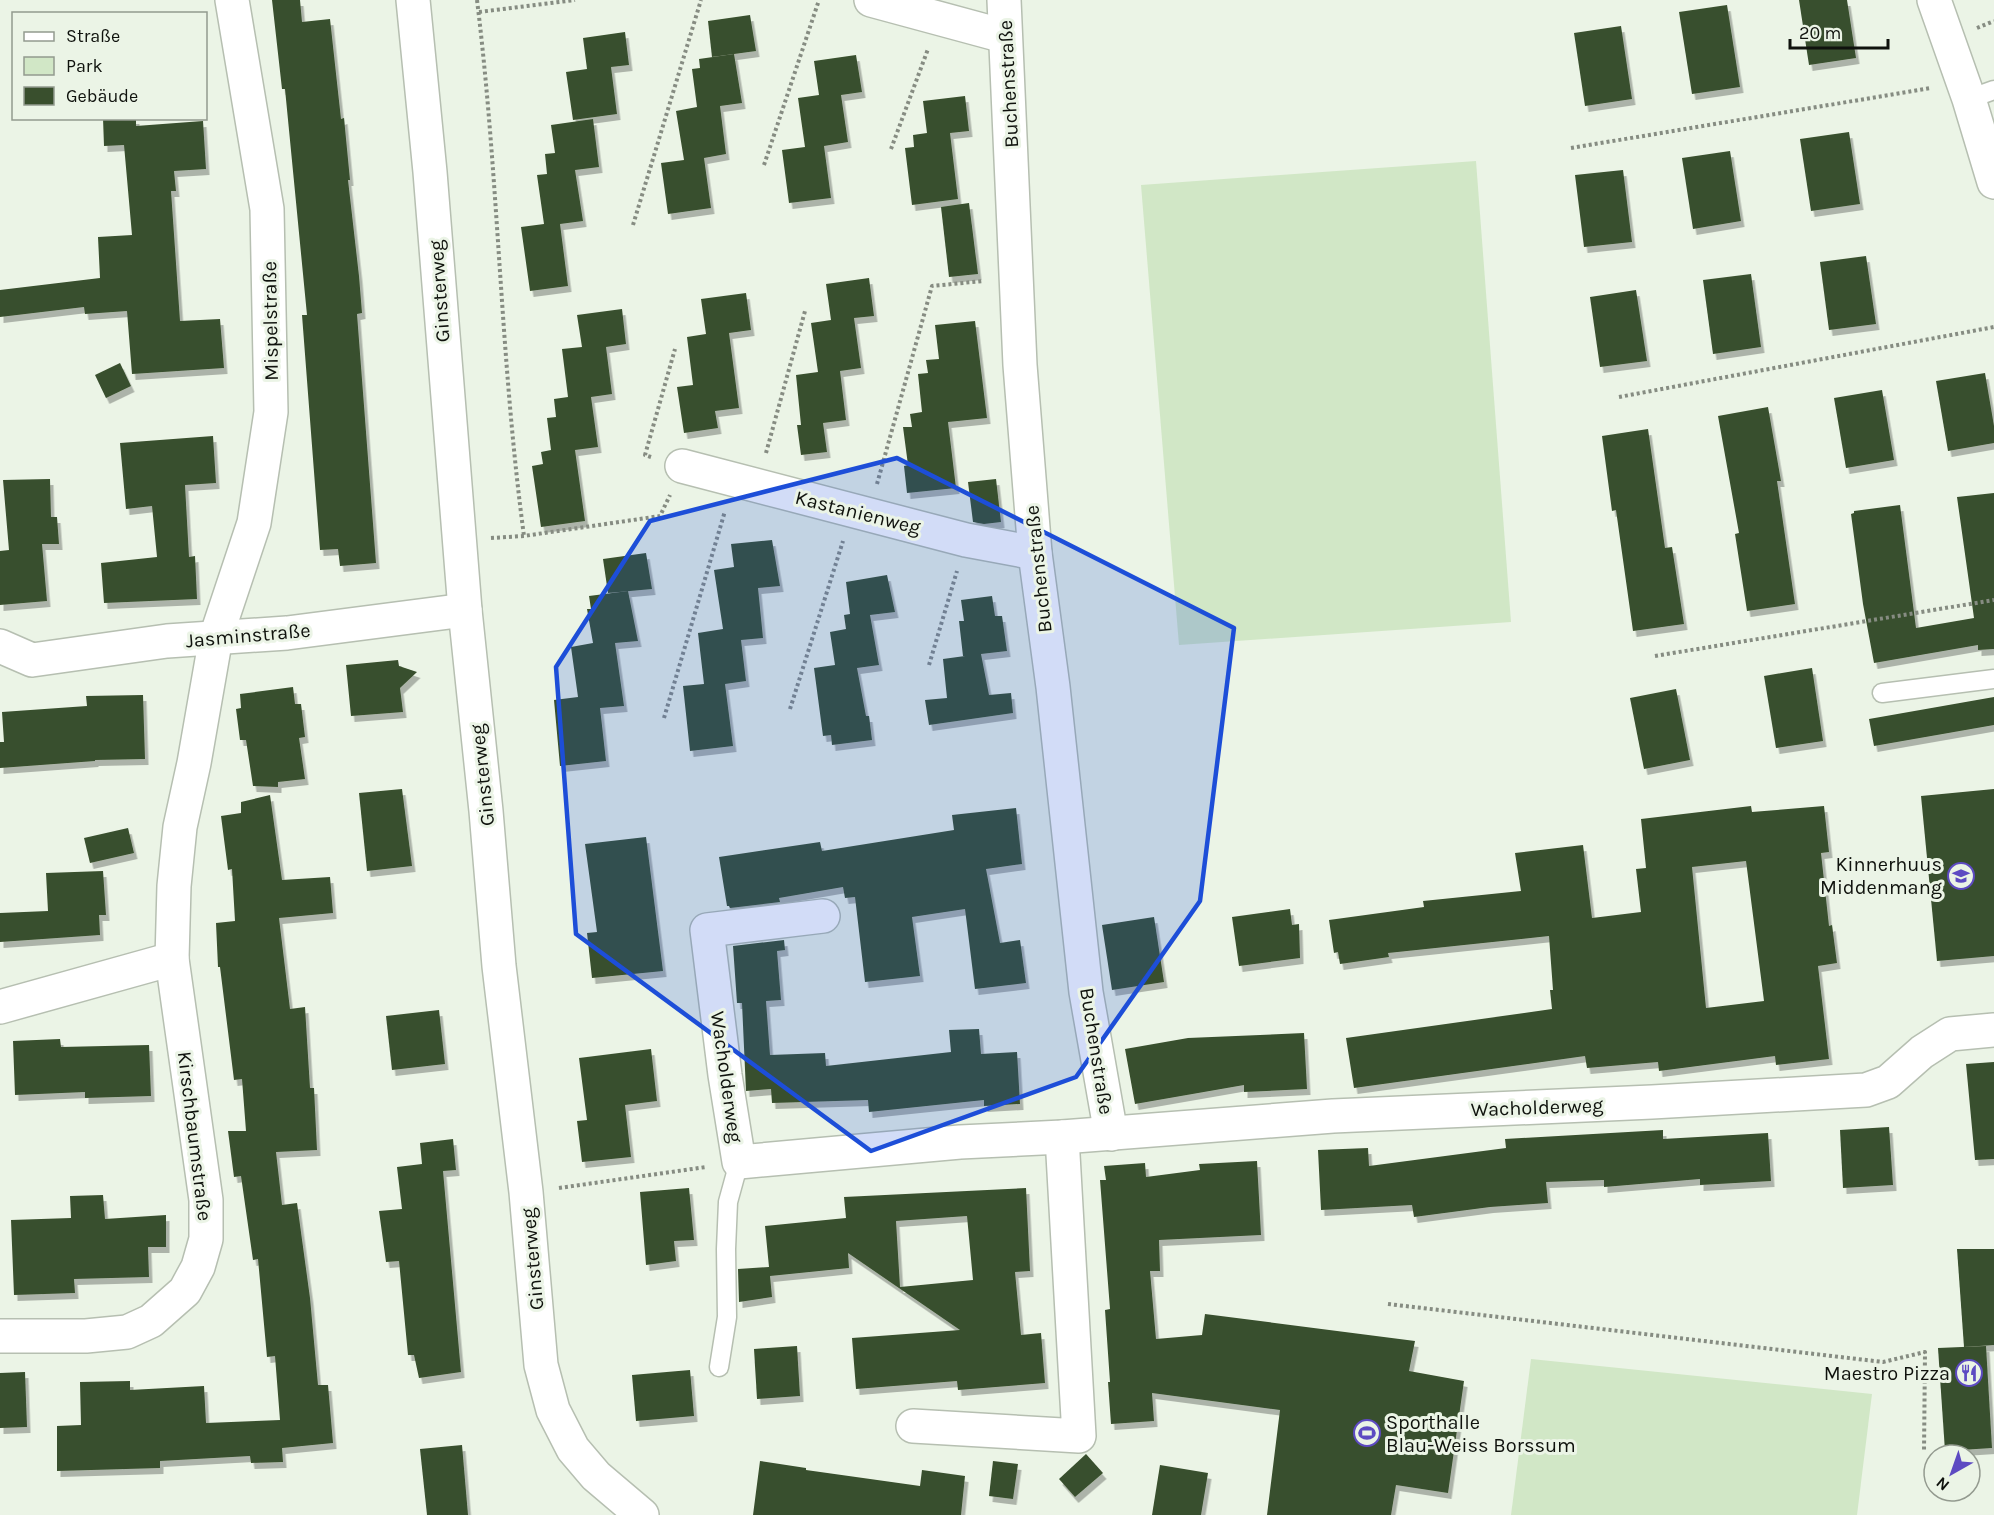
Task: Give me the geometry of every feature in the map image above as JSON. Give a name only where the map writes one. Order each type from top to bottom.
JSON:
[{"type":"street","name":"Mispelstraße","points":[[216,637],[254,523],[271,412],[267,209],[232,0]]},
{"type":"street","name":"Ginsterweg","points":[[413,0],[430,172],[465,610],[499,966],[526,1192],[541,1365],[553,1410],[573,1449],[597,1476],[642,1515]]},
{"type":"street","points":[[871,0],[1004,36]]},
{"type":"street","name":"Buchenstraße","points":[[1004,0],[1020,364],[1035,553],[1053,687],[1086,992],[1111,1134]]},
{"type":"street","points":[[1934,0],[1975,90],[1994,182]]},
{"type":"street","name":"Kastanienweg","points":[[682,466],[966,540],[1035,553]]},
{"type":"street","name":"Jasminstraße","points":[[0,670],[32,660],[167,641],[287,633],[465,610]]},
{"type":"street","name":"Kirschbaumstraße","points":[[0,1336],[86,1336],[127,1332],[151,1321],[168,1307],[185,1291],[198,1267],[206,1239],[206,1200],[172,959],[174,886],[180,827],[194,763],[216,637]]},
{"type":"street","points":[[0,646],[32,660]]},
{"type":"street","name":"Wacholderweg","points":[[823,916],[707,930],[725,1075],[739,1162],[960,1142],[1111,1134],[1333,1116],[1640,1103],[1866,1090],[1888,1082],[1922,1052],[1950,1034],[1994,1030]]},
{"type":"street","points":[[0,1007],[172,959]]},
{"type":"street","points":[[913,1426],[1080,1436],[1062,1137]]},
{"type":"lane","points":[[1882,693],[1994,679]]},
{"type":"lane","points":[[719,1367],[728,1317],[726,1250],[728,1202],[739,1162]]},
{"type":"path","points":[[477,0],[515,468],[524,536]]},
{"type":"path","points":[[479,12],[575,0]]},
{"type":"path","points":[[633,225],[701,0]]},
{"type":"path","points":[[764,165],[819,0]]},
{"type":"path","points":[[891,149],[939,18]]},
{"type":"path","points":[[1571,148],[1975,90]]},
{"type":"path","points":[[790,709],[860,512],[932,286],[1017,278]]},
{"type":"path","points":[[664,718],[805,311]]},
{"type":"path","points":[[1619,397],[1994,327]]},
{"type":"path","points":[[460,539],[524,536],[660,516],[682,466],[645,455],[675,349]]},
{"type":"path","points":[[929,665],[966,540]]},
{"type":"path","points":[[1655,656],[1994,600]]},
{"type":"path","points":[[526,1192],[739,1162]]},
{"type":"path","points":[[1388,1304],[1883,1362],[1925,1352],[1924,1443]]},
{"type":"highlighted area","points":[[897,458],[1234,628],[1200,901],[1076,1077],[871,1151],[576,934],[556,667],[650,521]]},
{"type":"green space","points":[[1476,161],[1511,622],[1179,645],[1141,185]]},
{"type":"green space","points":[[1531,1359],[1872,1394],[1857,1515],[1511,1515]]},
{"type":"building","points":[[272,0],[300,0],[302,22],[330,19],[341,119],[344,118],[350,180],[348,180],[359,276],[362,313],[357,314],[376,563],[340,566],[338,549],[320,550],[302,315],[307,315],[285,89],[282,89]]},
{"type":"building","points":[[1799,0],[1847,0],[1856,58],[1809,65]]},
{"type":"building","points":[[1727,5],[1740,87],[1692,94],[1679,12]]},
{"type":"building","points":[[750,15],[756,51],[712,57],[708,21]]},
{"type":"building","points":[[1621,26],[1632,99],[1585,106],[1574,33]]},
{"type":"building","points":[[625,32],[629,65],[611,67],[617,114],[573,120],[566,72],[587,69],[583,38]]},
{"type":"building","points":[[734,54],[742,103],[720,106],[726,154],[704,158],[711,208],[668,214],[661,163],[684,160],[676,111],[697,107],[692,69],[700,68],[699,59]]},
{"type":"building","points":[[856,55],[862,92],[841,95],[848,142],[824,146],[831,198],[789,203],[782,150],[805,147],[798,98],[819,95],[814,61]]},
{"type":"building","points":[[965,96],[969,131],[950,133],[958,199],[912,205],[905,148],[914,147],[913,135],[927,133],[923,101]]},
{"type":"building","points":[[593,119],[599,167],[575,170],[583,221],[560,224],[568,286],[530,291],[521,227],[544,224],[537,175],[547,174],[545,154],[555,153],[551,125]]},
{"type":"building","points":[[103,120],[136,120],[136,126],[203,121],[206,169],[174,171],[176,191],[171,191],[180,321],[220,319],[224,368],[132,374],[127,311],[85,314],[84,307],[0,317],[0,290],[100,278],[98,237],[132,235],[124,145],[104,146]]},
{"type":"building","points":[[1849,132],[1860,204],[1811,211],[1800,139]]},
{"type":"building","points":[[1730,151],[1741,221],[1693,229],[1682,158]]},
{"type":"building","points":[[1623,170],[1632,242],[1584,247],[1575,175]]},
{"type":"building","points":[[969,203],[978,274],[949,277],[941,207]]},
{"type":"building","points":[[1866,256],[1876,324],[1829,330],[1820,262]]},
{"type":"building","points":[[1751,274],[1761,347],[1713,354],[1703,280]]},
{"type":"building","points":[[869,278],[874,316],[854,318],[861,368],[840,371],[846,420],[823,423],[827,452],[801,455],[797,425],[801,425],[796,375],[818,372],[811,323],[831,320],[826,284]]},
{"type":"building","points":[[1636,290],[1647,361],[1600,367],[1590,297]]},
{"type":"building","points":[[746,293],[751,330],[729,333],[739,408],[715,411],[718,428],[684,433],[677,387],[693,385],[687,337],[706,334],[701,299]]},
{"type":"building","points":[[622,309],[626,344],[606,347],[612,394],[591,397],[598,447],[575,450],[585,521],[541,527],[532,466],[543,464],[541,452],[551,450],[547,418],[556,417],[554,399],[568,397],[562,349],[582,347],[577,315]]},
{"type":"building","points":[[975,321],[987,418],[948,422],[956,488],[907,493],[904,466],[908,465],[903,427],[912,427],[910,414],[922,412],[918,374],[928,373],[926,360],[939,359],[935,325]]},
{"type":"building","points":[[120,363],[131,386],[106,398],[95,375]]},
{"type":"building","points":[[1985,373],[1994,426],[1994,443],[1948,451],[1936,381]]},
{"type":"building","points":[[1882,390],[1894,460],[1846,468],[1834,398]]},
{"type":"building","points":[[1768,407],[1781,481],[1777,481],[1795,604],[1747,611],[1735,534],[1739,533],[1718,416]]},
{"type":"building","points":[[1648,429],[1665,548],[1672,547],[1684,624],[1633,631],[1616,510],[1612,511],[1602,436]]},
{"type":"building","points":[[213,436],[216,483],[185,485],[189,557],[195,556],[197,599],[104,603],[101,563],[157,557],[152,506],[126,509],[120,443]]},
{"type":"building","points":[[50,479],[51,517],[57,517],[59,544],[42,544],[47,601],[0,605],[0,551],[9,550],[3,480]]},
{"type":"building","points":[[996,479],[1001,522],[984,524],[973,522],[968,482]]},
{"type":"building","points":[[1994,493],[1994,649],[1978,650],[1978,645],[1874,663],[1863,604],[1851,514],[1854,511],[1900,505],[1916,628],[1974,618],[1957,497]]},
{"type":"building","points":[[772,540],[780,586],[758,588],[763,638],[741,640],[746,681],[725,684],[733,746],[690,751],[683,686],[704,684],[698,633],[723,629],[714,570],[734,567],[731,544]]},
{"type":"building","points":[[646,553],[652,589],[608,593],[603,559]]},
{"type":"building","points":[[887,575],[895,612],[870,615],[879,665],[857,668],[866,716],[869,716],[872,740],[832,745],[831,735],[823,736],[814,668],[835,665],[830,632],[846,629],[844,615],[850,614],[846,582]]},
{"type":"building","points":[[628,591],[638,641],[615,643],[624,706],[600,708],[606,761],[560,766],[554,700],[578,697],[571,647],[593,643],[587,609],[591,609],[589,596]]},
{"type":"building","points":[[992,596],[995,616],[1002,616],[1007,651],[981,654],[989,695],[1011,693],[1013,713],[929,725],[925,700],[947,698],[943,659],[965,656],[963,656],[959,621],[964,621],[961,600]]},
{"type":"building","points":[[398,660],[399,666],[417,672],[400,688],[403,712],[351,716],[346,665]]},
{"type":"building","points":[[1812,668],[1823,741],[1776,748],[1764,676]]},
{"type":"building","points":[[293,687],[295,704],[301,704],[305,737],[299,738],[305,779],[278,782],[278,787],[253,786],[246,740],[240,740],[236,709],[241,708],[240,694]]},
{"type":"building","points":[[1676,689],[1690,760],[1644,769],[1630,698]]},
{"type":"building","points":[[143,695],[145,759],[95,760],[0,768],[0,742],[4,742],[2,712],[87,706],[86,696]]},
{"type":"building","points":[[1994,697],[1994,725],[1874,746],[1869,719]]},
{"type":"building","points":[[402,789],[412,866],[367,871],[359,793]]},
{"type":"building","name":"Kinnerhuus Middenmang","points":[[1994,789],[1994,956],[1937,961],[1921,796]]},
{"type":"building","points":[[270,795],[282,880],[330,877],[333,913],[279,918],[290,1009],[305,1007],[310,1088],[314,1088],[317,1150],[276,1152],[282,1205],[297,1203],[310,1298],[318,1385],[328,1385],[333,1443],[282,1448],[283,1462],[251,1463],[250,1456],[160,1461],[160,1468],[57,1471],[57,1426],[81,1425],[80,1382],[130,1381],[130,1390],[204,1386],[206,1423],[280,1420],[275,1356],[267,1357],[258,1259],[253,1260],[241,1176],[234,1177],[228,1131],[246,1131],[242,1079],[234,1080],[220,967],[218,967],[216,923],[235,921],[232,869],[228,870],[221,816],[241,813],[241,802]]},
{"type":"building","points":[[1751,806],[1752,812],[1824,806],[1829,852],[1821,853],[1829,926],[1832,925],[1837,963],[1818,966],[1829,1059],[1776,1065],[1775,1056],[1659,1071],[1658,1062],[1587,1068],[1585,1056],[1354,1088],[1346,1038],[1552,1009],[1549,936],[1388,953],[1389,957],[1340,964],[1338,952],[1334,953],[1329,920],[1424,907],[1423,901],[1521,891],[1515,853],[1583,845],[1592,918],[1641,912],[1636,869],[1646,868],[1641,819]],"holes":[[[1746,861],[1764,1001],[1706,1008],[1692,867]]]},
{"type":"building","points":[[1016,808],[1022,864],[986,869],[1000,943],[1020,940],[1026,983],[975,989],[965,909],[912,917],[920,976],[865,982],[855,897],[845,898],[843,887],[779,898],[780,902],[730,908],[727,906],[719,857],[820,842],[822,851],[954,830],[952,815]]},
{"type":"building","points":[[128,828],[134,853],[90,863],[84,838]]},
{"type":"building","points":[[646,837],[663,971],[592,978],[587,933],[597,932],[585,844]]},
{"type":"building","points":[[103,871],[106,915],[99,915],[100,935],[0,942],[0,913],[48,911],[46,873]]},
{"type":"building","points":[[1290,909],[1292,925],[1299,924],[1300,958],[1239,966],[1232,917]]},
{"type":"building","points":[[1154,917],[1164,982],[1112,990],[1102,925]]},
{"type":"building","points":[[784,940],[785,950],[777,951],[781,1000],[766,1001],[770,1055],[825,1053],[826,1066],[951,1052],[949,1030],[979,1029],[981,1054],[1017,1052],[1020,1104],[984,1106],[984,1100],[869,1112],[868,1100],[772,1103],[771,1089],[746,1091],[742,1003],[737,1003],[733,946]]},
{"type":"building","points":[[439,1010],[445,1064],[392,1070],[386,1016]]},
{"type":"building","points":[[1304,1033],[1307,1089],[1244,1092],[1244,1085],[1135,1104],[1125,1049],[1188,1038]]},
{"type":"building","points":[[60,1039],[61,1047],[149,1045],[151,1096],[85,1098],[85,1092],[15,1095],[13,1041]]},
{"type":"building","points":[[651,1049],[657,1101],[625,1105],[631,1157],[582,1162],[577,1121],[587,1120],[579,1058]]},
{"type":"building","points":[[1994,1062],[1994,1159],[1975,1160],[1966,1064]]},
{"type":"building","points":[[1889,1127],[1893,1185],[1843,1188],[1840,1130]]},
{"type":"building","points":[[1663,1130],[1663,1139],[1768,1133],[1771,1181],[1700,1185],[1700,1179],[1604,1187],[1604,1180],[1546,1182],[1548,1203],[1490,1207],[1414,1217],[1412,1205],[1321,1210],[1318,1150],[1368,1148],[1369,1166],[1506,1148],[1505,1139]]},
{"type":"building","points":[[453,1139],[456,1170],[443,1171],[461,1372],[419,1378],[414,1355],[408,1355],[399,1261],[386,1262],[379,1211],[402,1209],[397,1167],[422,1164],[420,1143]]},
{"type":"building","points":[[1257,1161],[1261,1235],[1159,1240],[1160,1271],[1150,1271],[1156,1339],[1202,1335],[1205,1314],[1415,1341],[1409,1371],[1464,1381],[1448,1493],[1396,1485],[1391,1515],[1267,1515],[1280,1410],[1152,1393],[1154,1421],[1111,1424],[1105,1310],[1110,1309],[1100,1180],[1106,1180],[1104,1166],[1145,1163],[1146,1177],[1200,1170],[1199,1164]]},
{"type":"building","points":[[689,1188],[694,1240],[674,1241],[676,1261],[646,1265],[640,1192]]},
{"type":"building","points":[[1026,1188],[1030,1271],[1015,1272],[1021,1335],[1041,1333],[1045,1383],[958,1390],[957,1381],[856,1389],[852,1338],[960,1330],[848,1253],[849,1268],[770,1276],[772,1297],[739,1302],[738,1269],[769,1267],[765,1226],[846,1218],[844,1197]],"holes":[[[967,1216],[973,1280],[900,1287],[896,1221]]]},
{"type":"building","points":[[103,1195],[105,1219],[166,1215],[166,1247],[148,1247],[149,1277],[74,1279],[75,1293],[14,1295],[11,1220],[71,1218],[70,1196]]},
{"type":"building","points":[[1957,1249],[1994,1249],[1994,1345],[1964,1347]]},
{"type":"building","points":[[797,1346],[800,1396],[757,1399],[754,1349]]},
{"type":"building","points":[[1986,1346],[1992,1448],[1982,1449],[1982,1443],[1944,1443],[1938,1348]]},
{"type":"building","points":[[690,1370],[694,1416],[636,1421],[632,1375]]},
{"type":"building","points":[[25,1372],[27,1427],[0,1428],[0,1373]]},
{"type":"building","points":[[462,1445],[468,1515],[427,1515],[420,1449]]},
{"type":"building","points":[[1086,1454],[1103,1473],[1075,1497],[1059,1479]]},
{"type":"building","points":[[760,1461],[920,1486],[922,1470],[965,1476],[961,1515],[753,1515]]},
{"type":"building","points":[[993,1461],[1018,1464],[1013,1499],[989,1496]]},
{"type":"building","points":[[1160,1465],[1208,1473],[1201,1515],[1152,1515]]},
{"type":"place","name":"Kinnerhuus Middenmang","points":[[1961,876]]},
{"type":"place","name":"Maestro Pizza","points":[[1969,1373]]},
{"type":"place","name":"Sporthalle Blau-Weiss Borssum","points":[[1367,1433]]}]
